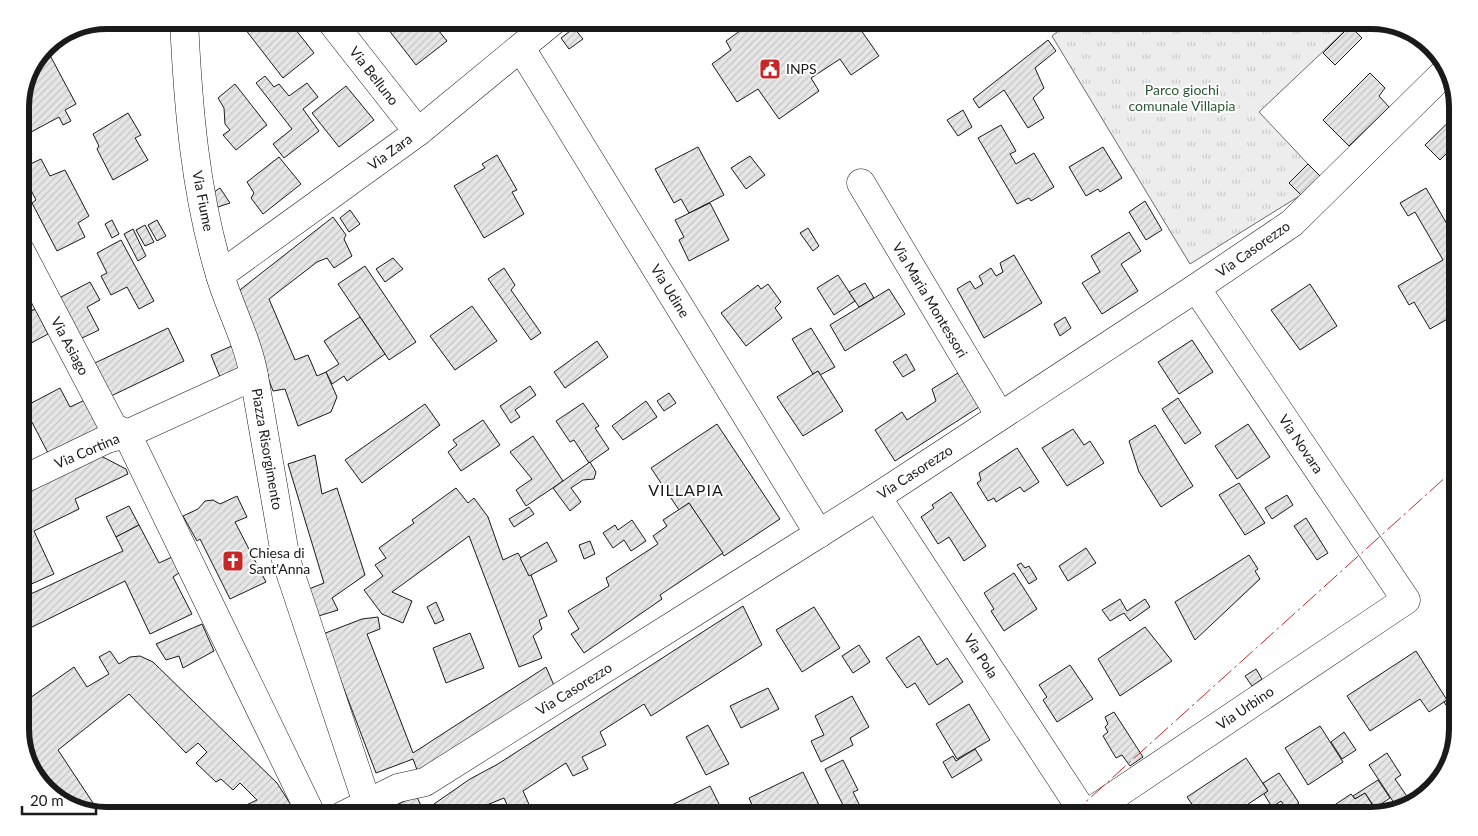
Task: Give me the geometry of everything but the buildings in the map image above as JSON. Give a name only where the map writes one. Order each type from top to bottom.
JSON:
[{"type":"street","name":"Via Fiume","points":[[184,29],[188,92],[199,192],[220,275],[254,376]]},
{"type":"street","name":"Via Belluno","points":[[337,29],[418,132]]},
{"type":"street","name":"Via Zara","points":[[220,275],[418,132],[543,29]]},
{"type":"street","name":"Via Udine","points":[[521,48],[819,534]]},
{"type":"street","name":"Via Casorezzo","points":[[359,807],[398,788],[425,782],[877,497],[1196,288],[1292,222],[1442,75]]},
{"type":"street","name":"Via Maria Montessori","points":[[861,183],[1000,416]]},
{"type":"street","name":"Via Asiago","points":[[29,267],[113,427],[127,434]]},
{"type":"street","name":"Via Novara","points":[[1196,288],[1406,600]]},
{"type":"street","name":"Piazza Risorgimento","points":[[127,434],[254,376],[286,560],[367,803]]},
{"type":"street","name":"Via Cortina","points":[[29,477],[107,439],[127,434]]},
{"type":"street","points":[[127,434],[308,807]]},
{"type":"street","name":"Via Pola","points":[[877,497],[1078,807]]},
{"type":"street","name":"Via Urbino","points":[[1097,807],[1406,600]]},
{"type":"green space","name":"Parco giochi comunale Villapia","points":[[1061,29],[1347,29],[1259,112],[1308,164],[1289,183],[1301,195],[1190,264],[1052,36]]},
{"type":"power","points":[[1080,807],[1449,474]]},
{"type":"place","name":"INPS","points":[[770,69]]},
{"type":"place","name":"Chiesa di Sant'Anna","points":[[233,561]]},
{"type":"district","name":"VILLAPIA","points":[[686,490]]}]
